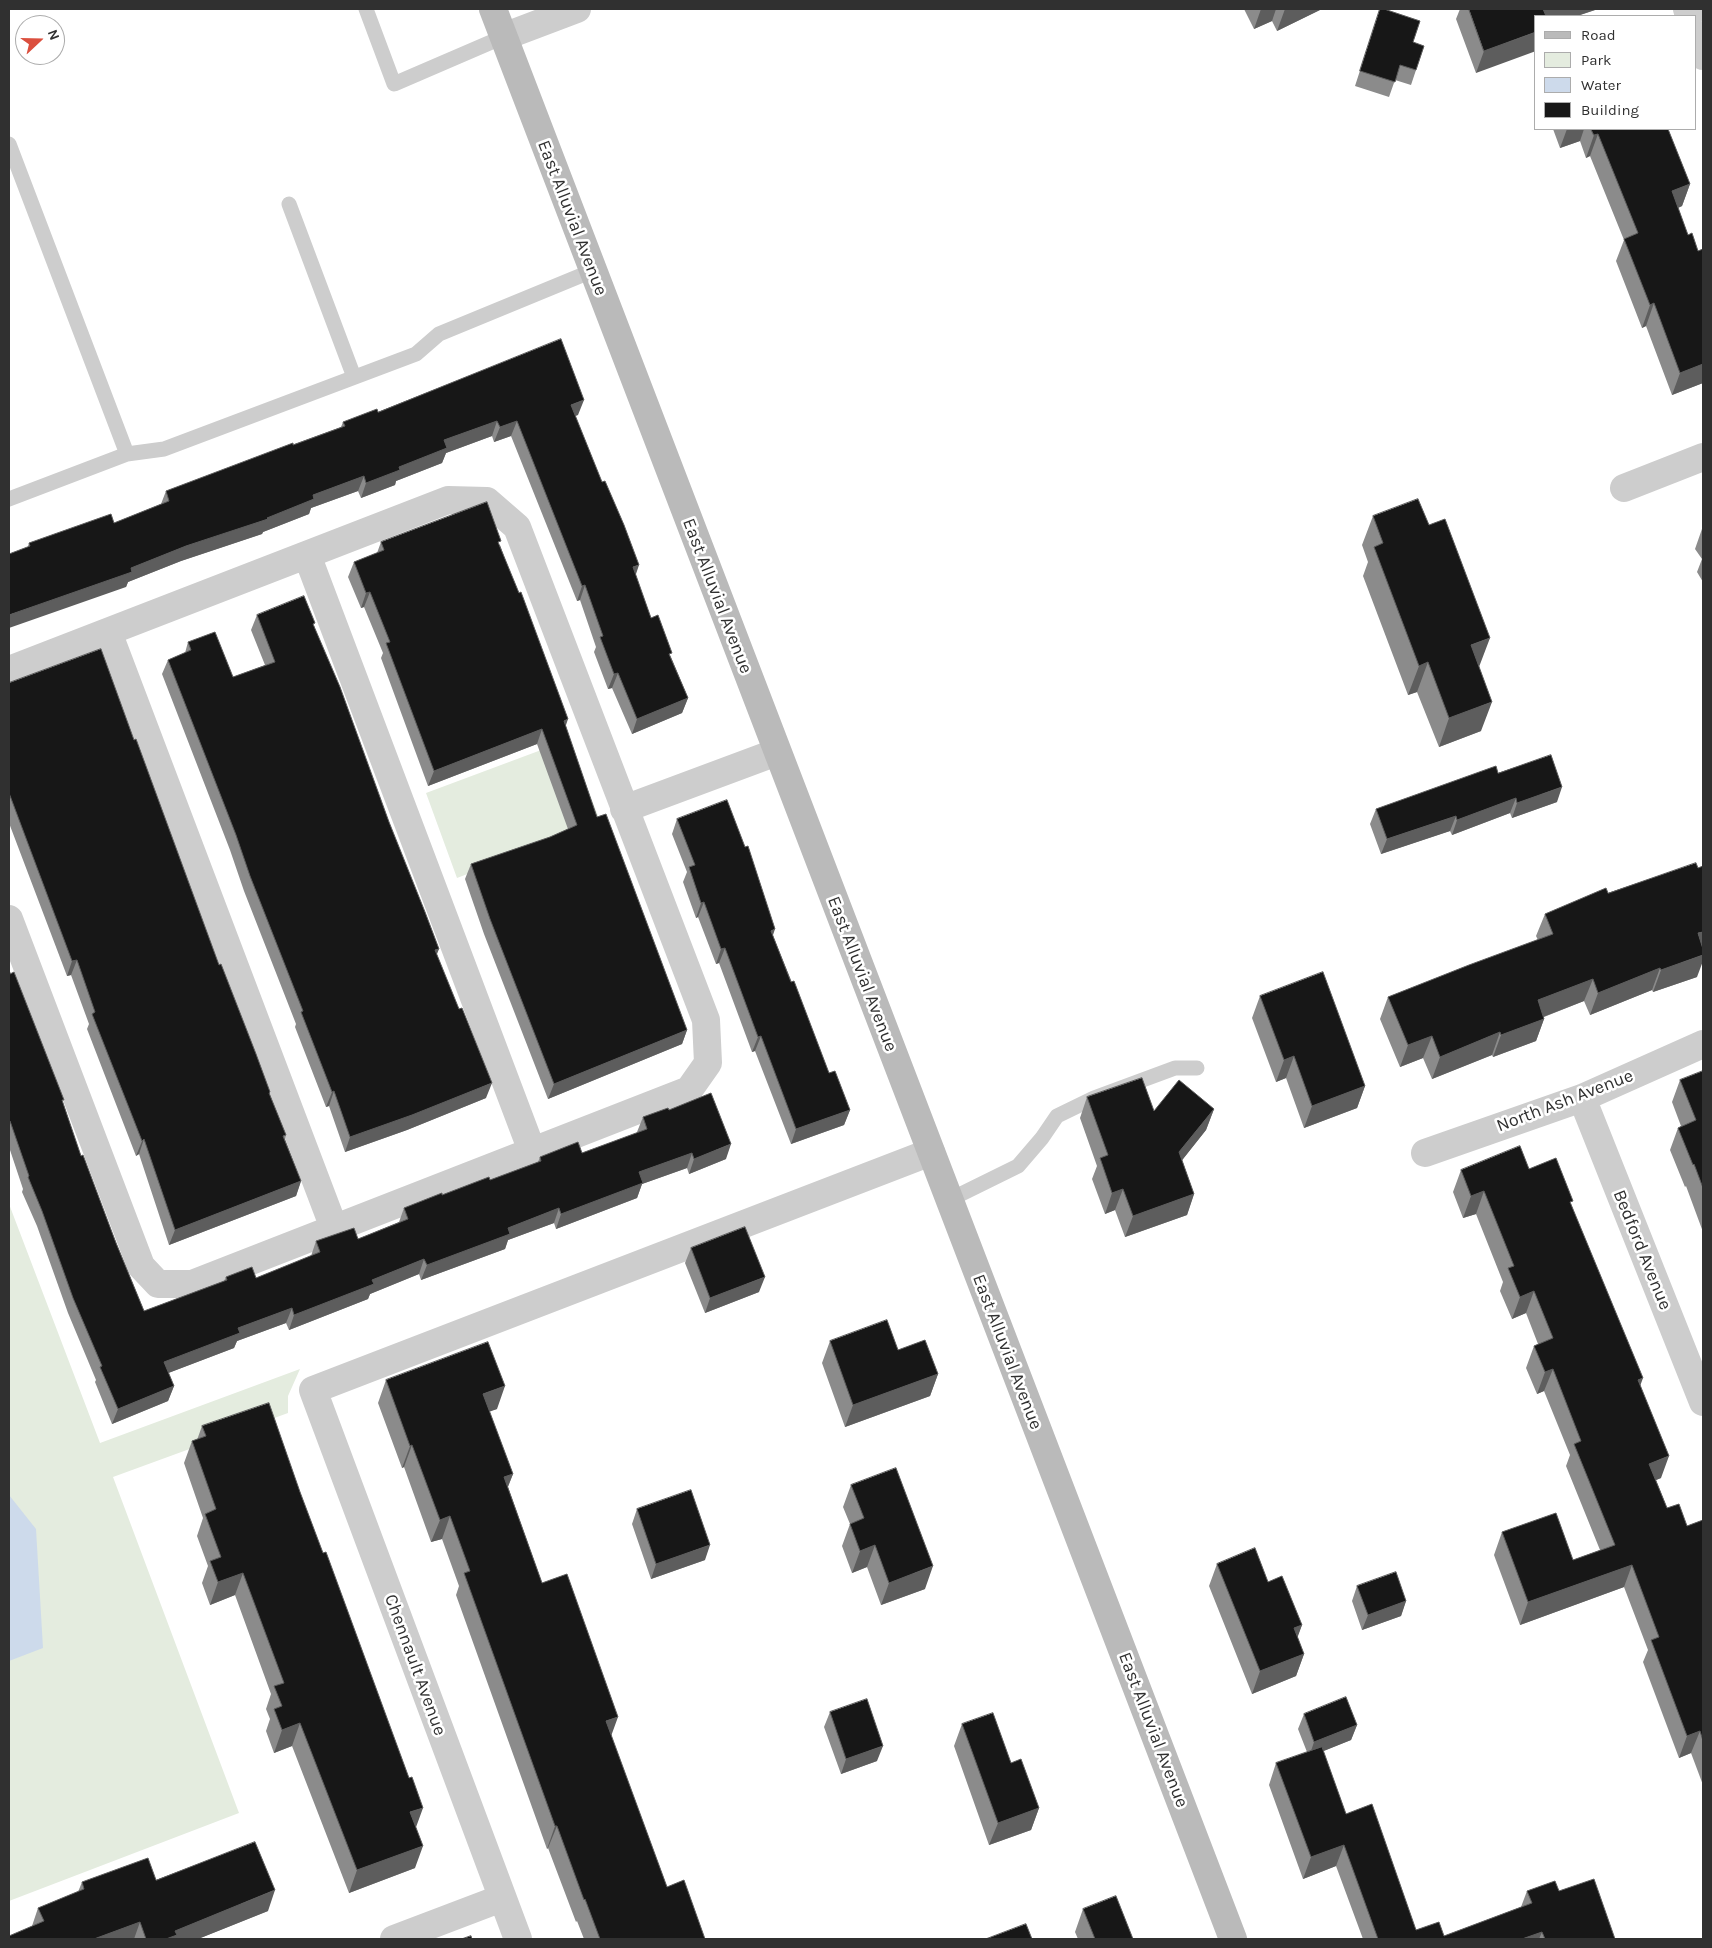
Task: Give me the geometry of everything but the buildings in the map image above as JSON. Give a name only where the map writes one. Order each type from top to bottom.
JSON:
[{"type":"street","name":"East Alluvial Avenue","points":[[493,9],[1233,1939]]},
{"type":"street","points":[[504,37],[577,9]]},
{"type":"street","points":[[1697,37],[1703,56]]},
{"type":"street","points":[[1624,488],[1703,457]]},
{"type":"street","points":[[9,670],[448,500],[487,501],[517,526],[706,1020],[708,1063],[689,1090],[192,1284],[158,1284],[140,1266],[9,919]]},
{"type":"street","points":[[306,555],[532,1151]]},
{"type":"street","points":[[108,632],[334,1228]]},
{"type":"street","points":[[624,809],[777,752]]},
{"type":"street","name":"North Ash Avenue","points":[[1425,1153],[1582,1098],[1703,1044]]},
{"type":"street","name":"Bedford Avenue","points":[[1582,1098],[1703,1402]]},
{"type":"street","name":"Chennault Avenue","points":[[518,1939],[313,1390],[931,1152]]},
{"type":"street","points":[[394,1939],[502,1898]]},
{"type":"lane","points":[[366,9],[394,84],[504,37]]},
{"type":"lane","points":[[9,144],[127,454]]},
{"type":"lane","points":[[290,204],[354,377]]},
{"type":"lane","points":[[9,500],[127,454],[164,449],[416,354],[439,334],[592,270]]},
{"type":"lane","points":[[949,1200],[1018,1166],[1042,1138],[1057,1116],[1094,1098],[1175,1068],[1197,1068]]},
{"type":"green space","points":[[568,740],[601,823],[457,878],[426,793]]},
{"type":"green space","points":[[9,1204],[100,1443],[300,1369],[288,1396],[288,1413],[113,1477],[239,1813],[9,1901]]},
{"type":"water","points":[[9,1495],[36,1529],[43,1648],[9,1661]]}]
